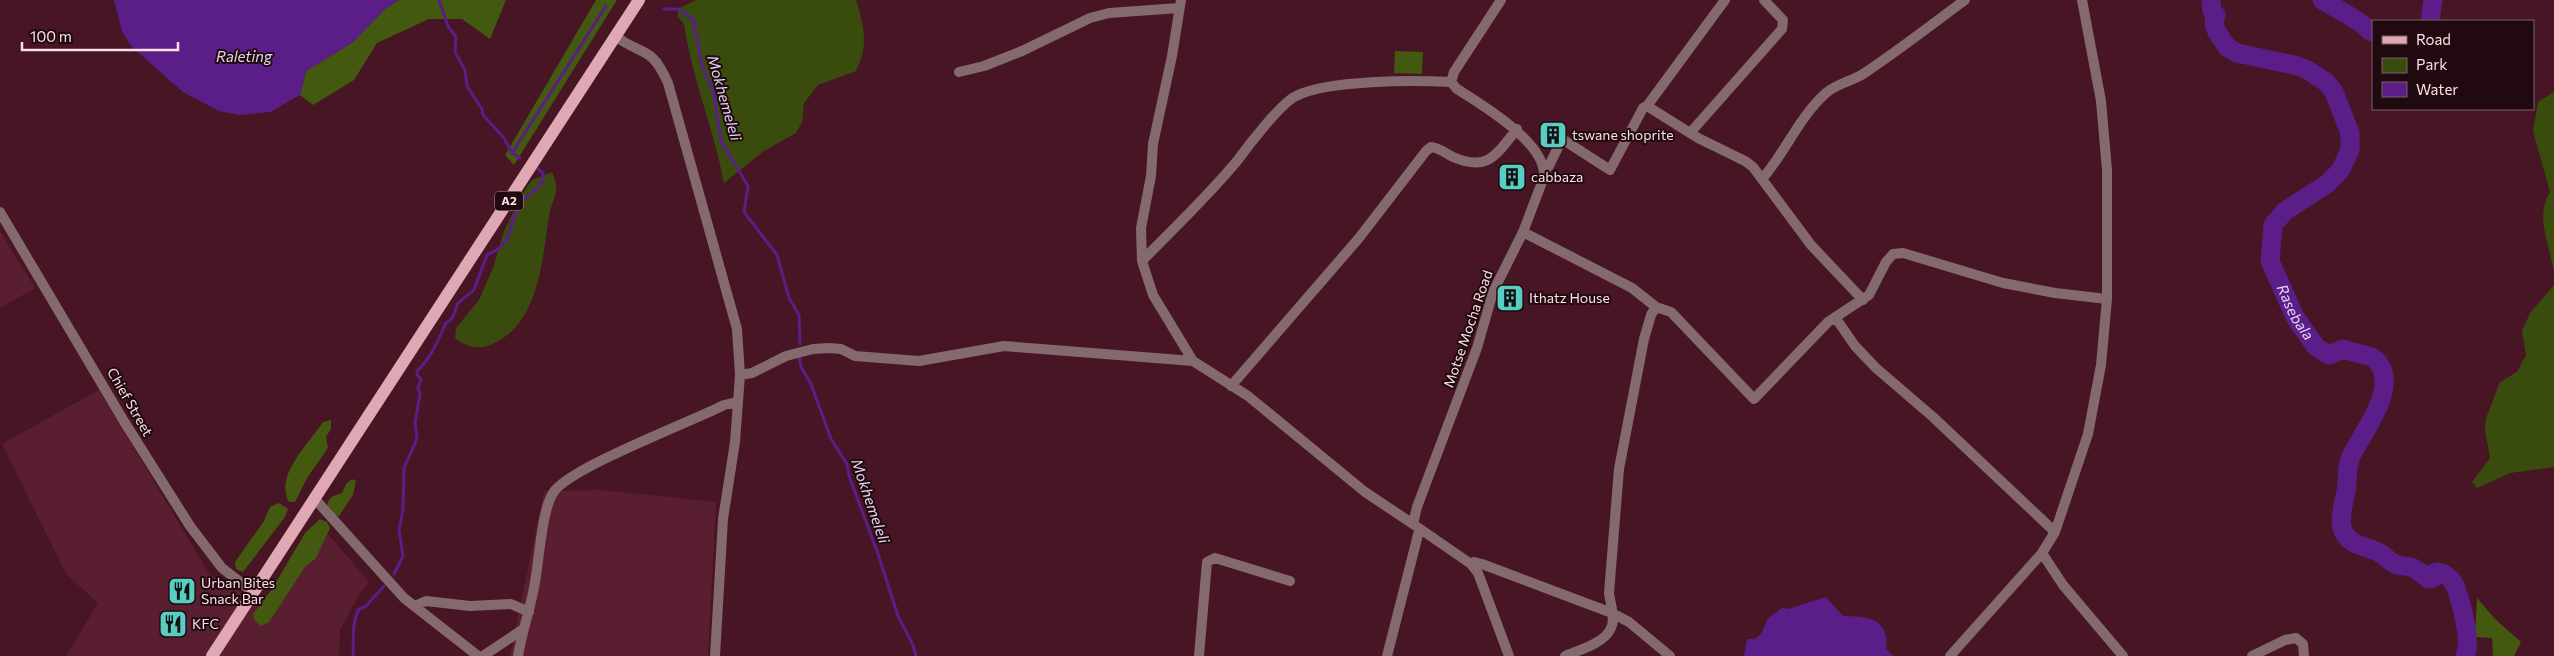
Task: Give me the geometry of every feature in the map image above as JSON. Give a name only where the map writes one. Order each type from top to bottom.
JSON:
[{"type":"main road","name":"A2","points":[[212,656],[639,0]]},
{"type":"street","points":[[1451,82],[1454,72],[1501,0]]},
{"type":"street","points":[[1725,0],[1647,106],[1690,133],[1745,161],[1763,178],[1811,245],[1834,272],[1863,300]]},
{"type":"street","points":[[1690,133],[1782,29],[1782,20],[1764,0]]},
{"type":"street","points":[[1763,178],[1793,132],[1832,88],[1851,82],[1927,31],[1965,0]]},
{"type":"street","points":[[1950,656],[2042,553],[2055,532],[2088,434],[2100,365],[2107,299],[2107,170],[2101,101],[2082,0]]},
{"type":"street","points":[[959,72],[984,66],[1022,51],[1090,18],[1109,13],[1180,4],[1172,56],[1154,144],[1151,176],[1141,228],[1142,261],[1153,295],[1193,361],[1248,396],[1365,492],[1471,564],[1483,585],[1509,656]]},
{"type":"street","points":[[615,36],[625,44],[646,52],[659,63],[668,82],[737,329],[740,375],[735,442],[723,519],[715,656]]},
{"type":"street","points":[[1142,261],[1194,209],[1237,161],[1251,141],[1294,97],[1313,90],[1355,84],[1403,81],[1451,82],[1457,89],[1517,129],[1545,170]]},
{"type":"street","name":"Motse Mocha Road","points":[[1387,656],[1416,528],[1417,507],[1477,348],[1493,292],[1524,232],[1545,170],[1549,166],[1562,138],[1610,170],[1644,108],[1647,106]]},
{"type":"street","points":[[1231,386],[1359,238],[1426,151],[1431,147],[1437,147],[1465,161],[1476,164],[1485,163],[1497,154],[1517,129]]},
{"type":"street","name":"Chief Street","points":[[0,212],[130,431],[190,526],[222,568],[253,592]]},
{"type":"street","points":[[1524,232],[1555,250],[1632,288],[1656,307],[1671,312],[1754,399],[1835,317],[1863,300],[1875,286],[1889,258],[1897,253],[2003,283],[2055,293],[2107,299]]},
{"type":"street","points":[[1565,656],[1599,640],[1611,628],[1612,613],[1609,593],[1619,469],[1644,339],[1651,316],[1656,307]]},
{"type":"street","points":[[1835,317],[1855,346],[1876,368],[1946,430],[2055,532]]},
{"type":"street","points":[[740,375],[752,374],[786,356],[813,349],[829,348],[841,349],[854,356],[919,361],[1004,346],[1193,361]]},
{"type":"street","points":[[518,656],[522,630],[529,612],[546,514],[553,492],[577,472],[724,404],[737,402]]},
{"type":"street","points":[[314,498],[357,547],[415,606],[478,656]]},
{"type":"street","points":[[2042,553],[2063,584],[2123,656]]},
{"type":"street","points":[[1199,656],[1207,562],[1215,558],[1290,581]]},
{"type":"street","points":[[1471,564],[1474,562],[1482,564],[1612,613],[1628,622],[1670,656]]},
{"type":"street","points":[[415,606],[426,601],[470,606],[511,604],[529,612]]},
{"type":"street","points":[[483,656],[522,630]]},
{"type":"street","points":[[2252,656],[2285,640],[2296,638],[2303,644],[2304,656]]},
{"type":"shaded area","points":[[0,231],[35,288],[0,308]]},
{"type":"shaded area","points":[[99,390],[210,575],[266,605],[322,527],[369,582],[357,598],[340,630],[339,656],[66,656],[98,603],[66,574],[2,444]]},
{"type":"shaded area","points":[[600,490],[716,502],[708,656],[510,656],[544,491]]},
{"type":"green space","points":[[399,0],[506,0],[490,39],[462,19],[429,19],[377,43],[354,80],[313,105],[300,95],[306,71],[353,42],[385,9]]},
{"type":"green space","points":[[596,0],[617,0],[514,165],[505,155]]},
{"type":"green space","points":[[696,0],[856,0],[863,27],[863,53],[856,71],[818,85],[804,103],[802,122],[796,133],[764,151],[724,183],[715,143],[692,64],[684,24],[678,17],[678,9]]},
{"type":"green space","points":[[1395,51],[1423,52],[1422,74],[1394,73]]},
{"type":"green space","points":[[2554,92],[2554,275],[2543,222],[2545,202],[2550,192],[2533,131],[2538,102]]},
{"type":"green space","points":[[552,172],[556,191],[550,210],[540,272],[528,308],[519,323],[506,336],[490,345],[476,347],[463,343],[455,338],[456,328],[479,300],[493,268],[504,231],[524,191],[532,180]]},
{"type":"green space","points":[[2554,285],[2554,467],[2510,473],[2477,488],[2472,482],[2490,458],[2485,430],[2486,418],[2500,382],[2517,372],[2526,355],[2522,331],[2530,313]]},
{"type":"green space","points":[[331,420],[331,429],[326,437],[328,448],[307,478],[295,502],[289,502],[286,492],[286,481],[289,471],[323,422]]},
{"type":"green space","points":[[352,479],[356,481],[353,495],[339,516],[334,515],[327,507],[328,501],[333,496],[342,493],[346,484]]},
{"type":"green space","points":[[279,503],[288,509],[285,517],[243,572],[236,569],[235,562],[264,521],[270,507]]},
{"type":"green space","points":[[320,519],[327,522],[330,528],[316,558],[305,567],[269,622],[261,626],[255,621],[253,614],[272,589],[305,533]]},
{"type":"green space","points":[[2477,598],[2495,619],[2521,642],[2514,656],[2493,656],[2492,638],[2475,637]]},
{"type":"water","name":"Raleting","points":[[114,0],[399,0],[385,9],[353,42],[306,71],[300,95],[270,112],[240,115],[219,111],[183,92],[131,46],[122,31]]},
{"type":"water","points":[[1826,597],[1843,616],[1861,617],[1881,625],[1886,639],[1886,649],[1893,656],[1744,656],[1747,639],[1755,639],[1761,634],[1768,618],[1782,608],[1788,609]]},
{"type":"waterway","name":"Mokhemeleli","points":[[439,0],[448,26],[456,37],[455,52],[465,70],[467,86],[482,109],[483,115],[504,138],[512,153],[606,6]]},
{"type":"waterway","name":"Rasebala","points":[[2211,0],[2212,11],[2216,15],[2214,24],[2227,47],[2237,53],[2306,69],[2326,82],[2334,92],[2350,133],[2350,150],[2340,171],[2327,184],[2285,211],[2273,225],[2270,261],[2295,317],[2316,347],[2329,355],[2343,349],[2372,357],[2381,367],[2384,379],[2383,392],[2372,420],[2349,461],[2342,529],[2351,541],[2379,552],[2397,565],[2413,568],[2429,579],[2433,578],[2434,573],[2437,572],[2450,578],[2454,583],[2465,621],[2467,641],[2465,656]]},
{"type":"waterway","name":"Rasebala","points":[[2322,0],[2355,19],[2372,32]]},
{"type":"waterway","name":"Rasebala","points":[[2430,20],[2433,0]]},
{"type":"waterway","name":"Mokhemeleli","points":[[664,9],[678,9],[693,19],[702,65],[714,94],[721,141],[748,186],[744,212],[777,255],[789,298],[799,315],[800,344]]},
{"type":"waterway","points":[[512,153],[520,158]]},
{"type":"waterway","points":[[394,574],[403,556],[399,530],[403,510],[404,468],[417,439],[415,423],[420,394],[418,388],[421,379],[417,375],[417,371],[431,354],[446,323],[452,319],[458,303],[474,290],[487,255],[502,246],[506,241],[518,207],[543,181],[543,173],[537,168]]},
{"type":"waterway","name":"Mokhemeleli","points":[[799,356],[801,367],[811,384],[831,439],[847,464],[849,476],[878,554],[898,616],[913,645],[916,656]]},
{"type":"waterway","points":[[353,656],[356,615],[359,609],[365,607],[384,586]]},
{"type":"place","name":"tswane shoprite","points":[[1553,135]]},
{"type":"place","name":"cabbaza","points":[[1512,177]]},
{"type":"place","name":"Ithatz House","points":[[1510,298]]},
{"type":"place","name":"Urban Bites Snack Bar","points":[[182,591]]},
{"type":"place","name":"KFC","points":[[173,624]]}]
